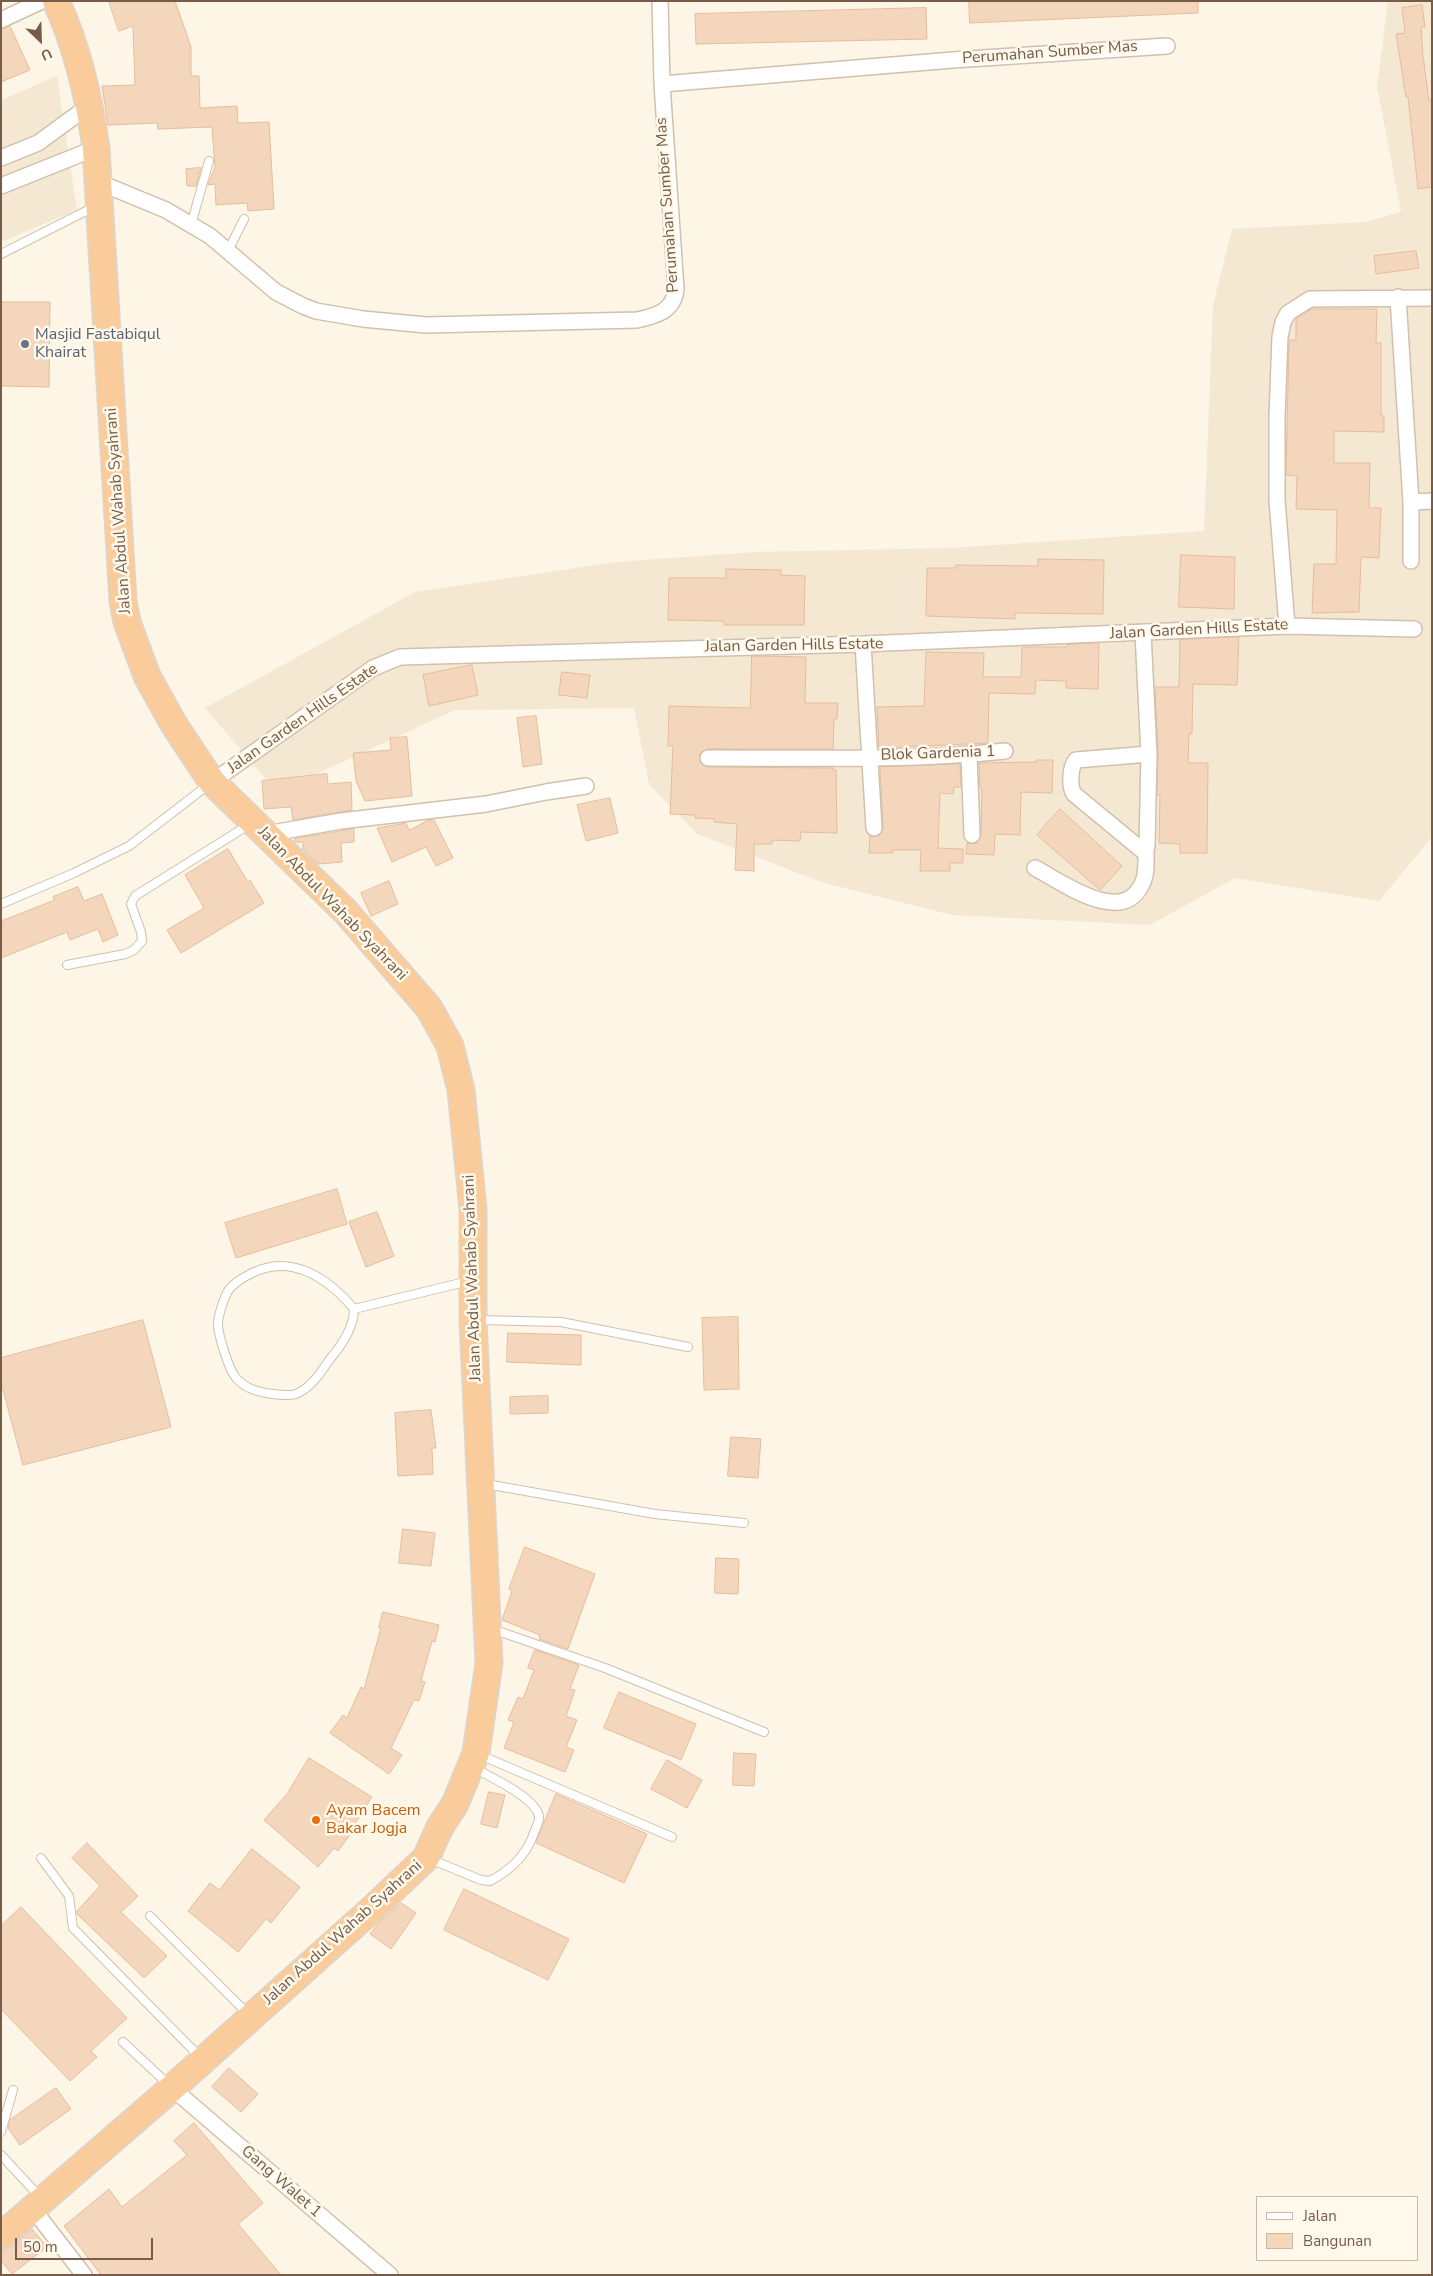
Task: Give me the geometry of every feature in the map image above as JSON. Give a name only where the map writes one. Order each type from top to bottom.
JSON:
[{"type":"highway","name":"Jalan Abdul Wahab Syahrani","points":[[1,2236],[172,2088],[426,1858],[440,1827],[454,1804],[473,1760],[488,1678],[488,1628],[482,1483],[473,1320],[473,1209],[461,1090],[450,1046],[441,1028],[412,986],[351,918],[212,782],[173,723],[147,676],[127,622],[123,601],[96,148],[90,105],[68,27],[56,1]]},
{"type":"street","points":[[1,20],[42,1]]},
{"type":"street","points":[[660,1],[662,84]]},
{"type":"street","name":"Perumahan Sumber Mas","points":[[99,193],[159,206],[191,225],[228,251],[276,292],[303,306],[363,320],[426,325],[637,320],[663,312],[675,300],[676,289],[662,84],[953,60],[1167,46]]},
{"type":"street","points":[[1,158],[38,143],[90,105]]},
{"type":"street","points":[[1,186],[96,148]]},
{"type":"street","points":[[1398,297],[1411,502],[1411,561]]},
{"type":"street","points":[[1287,626],[1277,500],[1277,416],[1282,322],[1288,313],[1310,299],[1432,298]]},
{"type":"street","points":[[1411,502],[1432,501]]},
{"type":"street","name":"Jalan Garden Hills Estate","points":[[212,782],[373,668],[400,657],[864,644],[1287,626],[1414,629]]},
{"type":"street","points":[[1035,868],[1106,903],[1124,902],[1133,896],[1142,884],[1146,850],[1149,754],[1143,633]]},
{"type":"street","points":[[864,644],[874,828]]},
{"type":"street","name":"Blok Gardenia 1","points":[[708,758],[871,757],[969,755],[1005,752]]},
{"type":"street","points":[[1146,850],[1141,850],[1074,794],[1071,786],[1072,764],[1076,760],[1149,754]]},
{"type":"street","points":[[969,755],[972,835]]},
{"type":"street","points":[[260,828],[341,821],[486,804],[586,786]]},
{"type":"street","name":"Gang Walet 1","points":[[172,2088],[390,2275]]},
{"type":"street","points":[[38,2204],[84,2275]]},
{"type":"lane","points":[[191,225],[209,161]]},
{"type":"lane","points":[[1,254],[99,193]]},
{"type":"lane","points":[[228,251],[244,219]]},
{"type":"lane","points":[[1,904],[74,873],[129,846],[212,782]]},
{"type":"lane","points":[[67,965],[125,954],[134,950],[142,941],[141,932],[130,904],[135,896],[260,828]]},
{"type":"lane","points":[[292,1265],[321,1278],[339,1290],[354,1309],[354,1320],[335,1353],[310,1385],[296,1394],[282,1395],[258,1392],[249,1389],[234,1377],[222,1343],[218,1323],[229,1291],[242,1278],[260,1269],[292,1265]]},
{"type":"lane","points":[[354,1309],[473,1280]]},
{"type":"lane","points":[[473,1320],[561,1322],[688,1347]]},
{"type":"lane","points":[[482,1483],[655,1514],[704,1521],[744,1523]]},
{"type":"lane","points":[[488,1628],[605,1668],[764,1732]]},
{"type":"lane","points":[[473,1760],[672,1836]]},
{"type":"lane","points":[[426,1858],[481,1880],[490,1881],[516,1863],[526,1852],[539,1819],[537,1810],[531,1803],[473,1760]]},
{"type":"lane","points":[[41,1858],[69,1896],[73,1928],[202,2060]]},
{"type":"lane","points":[[150,1916],[251,2017]]},
{"type":"lane","points":[[123,2042],[172,2088]]},
{"type":"lane","points":[[1,2132],[13,2090]]},
{"type":"lane","points":[[1,2154],[38,2204]]},
{"type":"shaded area","points":[[1388,1],[1432,1],[1432,837],[1379,901],[1235,878],[1150,925],[953,915],[824,883],[697,834],[649,784],[634,708],[455,710],[277,792],[205,708],[415,592],[616,562],[755,552],[951,548],[1204,531],[1213,305],[1232,229],[1365,222],[1401,212],[1377,87]]},
{"type":"shaded area","points":[[57,76],[77,210],[1,242],[1,100]]},
{"type":"building","points":[[109,1],[175,1],[191,47],[191,76],[199,76],[200,108],[237,106],[238,123],[269,122],[274,209],[248,211],[247,203],[216,205],[215,184],[208,185],[215,167],[212,127],[158,129],[157,123],[108,125],[102,86],[135,85],[133,26],[119,31]]},
{"type":"building","points":[[969,1],[1198,1],[1198,13],[970,23]]},
{"type":"building","points":[[1422,5],[1425,27],[1421,27],[1423,56],[1429,100],[1432,100],[1432,187],[1418,189],[1408,97],[1406,97],[1396,34],[1405,33],[1402,8]]},
{"type":"building","points":[[926,8],[927,39],[696,44],[695,14]]},
{"type":"building","points":[[10,26],[30,70],[1,82],[1,29]]},
{"type":"building","points":[[201,168],[196,186],[187,186],[186,169]]},
{"type":"building","points":[[1416,251],[1419,268],[1376,274],[1374,256]]},
{"type":"building","name":"Masjid Fastabiqul Khairat","points":[[1,302],[50,302],[49,387],[1,386]]},
{"type":"building","points":[[1312,309],[1377,309],[1376,343],[1381,343],[1381,416],[1384,416],[1384,432],[1334,431],[1334,463],[1370,463],[1369,508],[1381,508],[1379,558],[1361,557],[1359,612],[1312,613],[1314,564],[1336,564],[1337,510],[1296,509],[1297,476],[1286,475],[1289,340],[1296,340],[1296,319]]},
{"type":"building","points":[[1181,555],[1235,557],[1234,609],[1179,607]]},
{"type":"building","points":[[1038,559],[1104,560],[1103,614],[1015,613],[1015,619],[926,616],[927,568],[956,568],[956,565],[1038,566]]},
{"type":"building","points":[[726,569],[781,570],[781,575],[805,576],[804,625],[724,625],[724,621],[668,620],[669,578],[726,578]]},
{"type":"building","points":[[1239,637],[1237,685],[1193,684],[1192,734],[1189,734],[1188,763],[1208,763],[1207,853],[1180,853],[1180,844],[1159,843],[1160,795],[1157,795],[1158,754],[1155,687],[1179,687],[1180,640]]},
{"type":"building","points":[[1099,643],[1098,689],[1066,688],[1066,681],[1036,680],[1035,694],[989,693],[988,743],[879,748],[877,707],[924,706],[926,652],[984,653],[983,677],[1021,677],[1022,647],[1067,647],[1067,645]]},
{"type":"building","points":[[752,656],[806,657],[805,703],[838,703],[837,719],[834,719],[833,749],[708,749],[700,753],[700,762],[708,767],[833,768],[833,770],[836,770],[837,833],[801,832],[800,841],[772,840],[772,844],[754,844],[754,871],[735,870],[737,824],[714,822],[714,819],[695,818],[695,815],[670,814],[673,746],[668,746],[669,706],[750,708]]},
{"type":"building","points":[[472,665],[478,695],[429,706],[423,675]]},
{"type":"building","points":[[562,672],[590,675],[587,698],[559,695]]},
{"type":"building","points":[[536,716],[542,764],[523,767],[517,718]]},
{"type":"building","points":[[407,737],[412,796],[365,801],[356,781],[353,753],[391,750],[390,738]]},
{"type":"building","points":[[1037,760],[1053,760],[1052,793],[1021,792],[1020,835],[995,834],[994,855],[966,854],[967,843],[977,843],[981,835],[982,788],[980,788],[979,763],[1036,762]]},
{"type":"building","points":[[960,764],[961,787],[954,787],[953,794],[940,793],[938,848],[963,849],[963,863],[950,863],[950,871],[920,871],[921,850],[893,850],[893,853],[869,853],[870,836],[879,836],[883,828],[880,767]]},
{"type":"building","points":[[327,774],[328,784],[351,782],[352,810],[293,820],[291,807],[264,809],[262,781]]},
{"type":"building","points":[[610,798],[618,833],[586,841],[577,805]]},
{"type":"building","points":[[1060,809],[1122,866],[1100,890],[1037,835]]},
{"type":"building","points":[[429,820],[434,820],[453,858],[436,866],[426,847],[392,862],[377,828],[406,823],[409,830]]},
{"type":"building","points":[[354,829],[354,842],[341,843],[342,862],[318,864],[303,849],[303,842],[295,842],[295,839]]},
{"type":"building","points":[[228,849],[248,882],[250,880],[264,903],[181,953],[167,930],[204,908],[185,875]]},
{"type":"building","points":[[389,881],[398,904],[371,916],[361,893]]},
{"type":"building","points":[[78,887],[84,901],[102,894],[118,935],[103,942],[98,929],[70,940],[67,932],[1,958],[1,921],[55,900],[53,897]]},
{"type":"building","points":[[337,1189],[347,1224],[236,1258],[225,1223]]},
{"type":"building","points":[[377,1212],[394,1256],[366,1267],[349,1222]]},
{"type":"building","points":[[738,1317],[739,1389],[704,1390],[702,1318]]},
{"type":"building","points":[[143,1320],[171,1427],[23,1465],[1,1382],[1,1358]]},
{"type":"building","points":[[508,1333],[581,1335],[581,1365],[507,1362]]},
{"type":"building","points":[[548,1396],[548,1413],[510,1414],[510,1397]]},
{"type":"building","points":[[431,1410],[436,1448],[432,1448],[433,1474],[398,1476],[395,1413]]},
{"type":"building","points":[[731,1437],[761,1439],[758,1478],[728,1476]]},
{"type":"building","points":[[403,1529],[435,1533],[431,1566],[399,1563]]},
{"type":"building","points":[[525,1547],[595,1574],[568,1649],[539,1639],[540,1635],[502,1620],[512,1591],[509,1589]]},
{"type":"building","points":[[716,1558],[739,1559],[738,1594],[715,1593]]},
{"type":"building","points":[[383,1612],[439,1625],[435,1642],[432,1641],[421,1681],[425,1682],[419,1701],[414,1700],[391,1748],[402,1755],[389,1774],[330,1733],[343,1715],[347,1718],[361,1687],[364,1689],[381,1628],[379,1628]]},
{"type":"building","points":[[535,1650],[579,1665],[570,1689],[575,1690],[566,1716],[577,1720],[566,1747],[574,1750],[565,1772],[504,1748],[514,1722],[508,1720],[518,1697],[523,1699],[534,1670],[528,1668]]},
{"type":"building","points":[[619,1692],[696,1724],[681,1760],[604,1728]]},
{"type":"building","points":[[734,1753],[756,1754],[754,1786],[733,1785]]},
{"type":"building","points":[[309,1758],[372,1797],[350,1831],[352,1832],[338,1851],[334,1848],[318,1867],[264,1820],[287,1794]]},
{"type":"building","points":[[667,1760],[702,1780],[687,1808],[651,1789]]},
{"type":"building","points":[[489,1792],[505,1795],[497,1828],[481,1824]]},
{"type":"building","points":[[556,1794],[647,1834],[624,1883],[536,1843]]},
{"type":"building","points":[[87,1843],[138,1896],[121,1912],[167,1956],[144,1978],[77,1914],[77,1911],[100,1886],[72,1858]]},
{"type":"building","points":[[252,1849],[300,1887],[271,1923],[266,1919],[238,1952],[188,1911],[210,1883],[219,1890]]},
{"type":"building","points":[[464,1889],[569,1939],[548,1980],[444,1930]]},
{"type":"building","points":[[401,1903],[416,1913],[391,1949],[370,1934]]},
{"type":"building","points":[[21,1907],[127,2018],[91,2051],[97,2057],[70,2081],[1,2009],[1,1926]]},
{"type":"building","points":[[229,2068],[258,2094],[241,2112],[212,2087]]},
{"type":"building","points":[[56,2088],[71,2109],[20,2145],[8,2128],[10,2120]]},
{"type":"building","points":[[194,2123],[263,2203],[238,2224],[281,2275],[101,2275],[64,2226],[109,2189],[122,2207],[187,2155],[174,2141]]},
{"type":"building","points":[[32,2229],[47,2247],[12,2274],[1,2261],[1,2251],[11,2247]]},
{"type":"place","name":"Masjid Fastabiqul Khairat","points":[[25,344]]},
{"type":"place","name":"Ayam Bacem Bakar Jogja","points":[[316,1820]]}]
